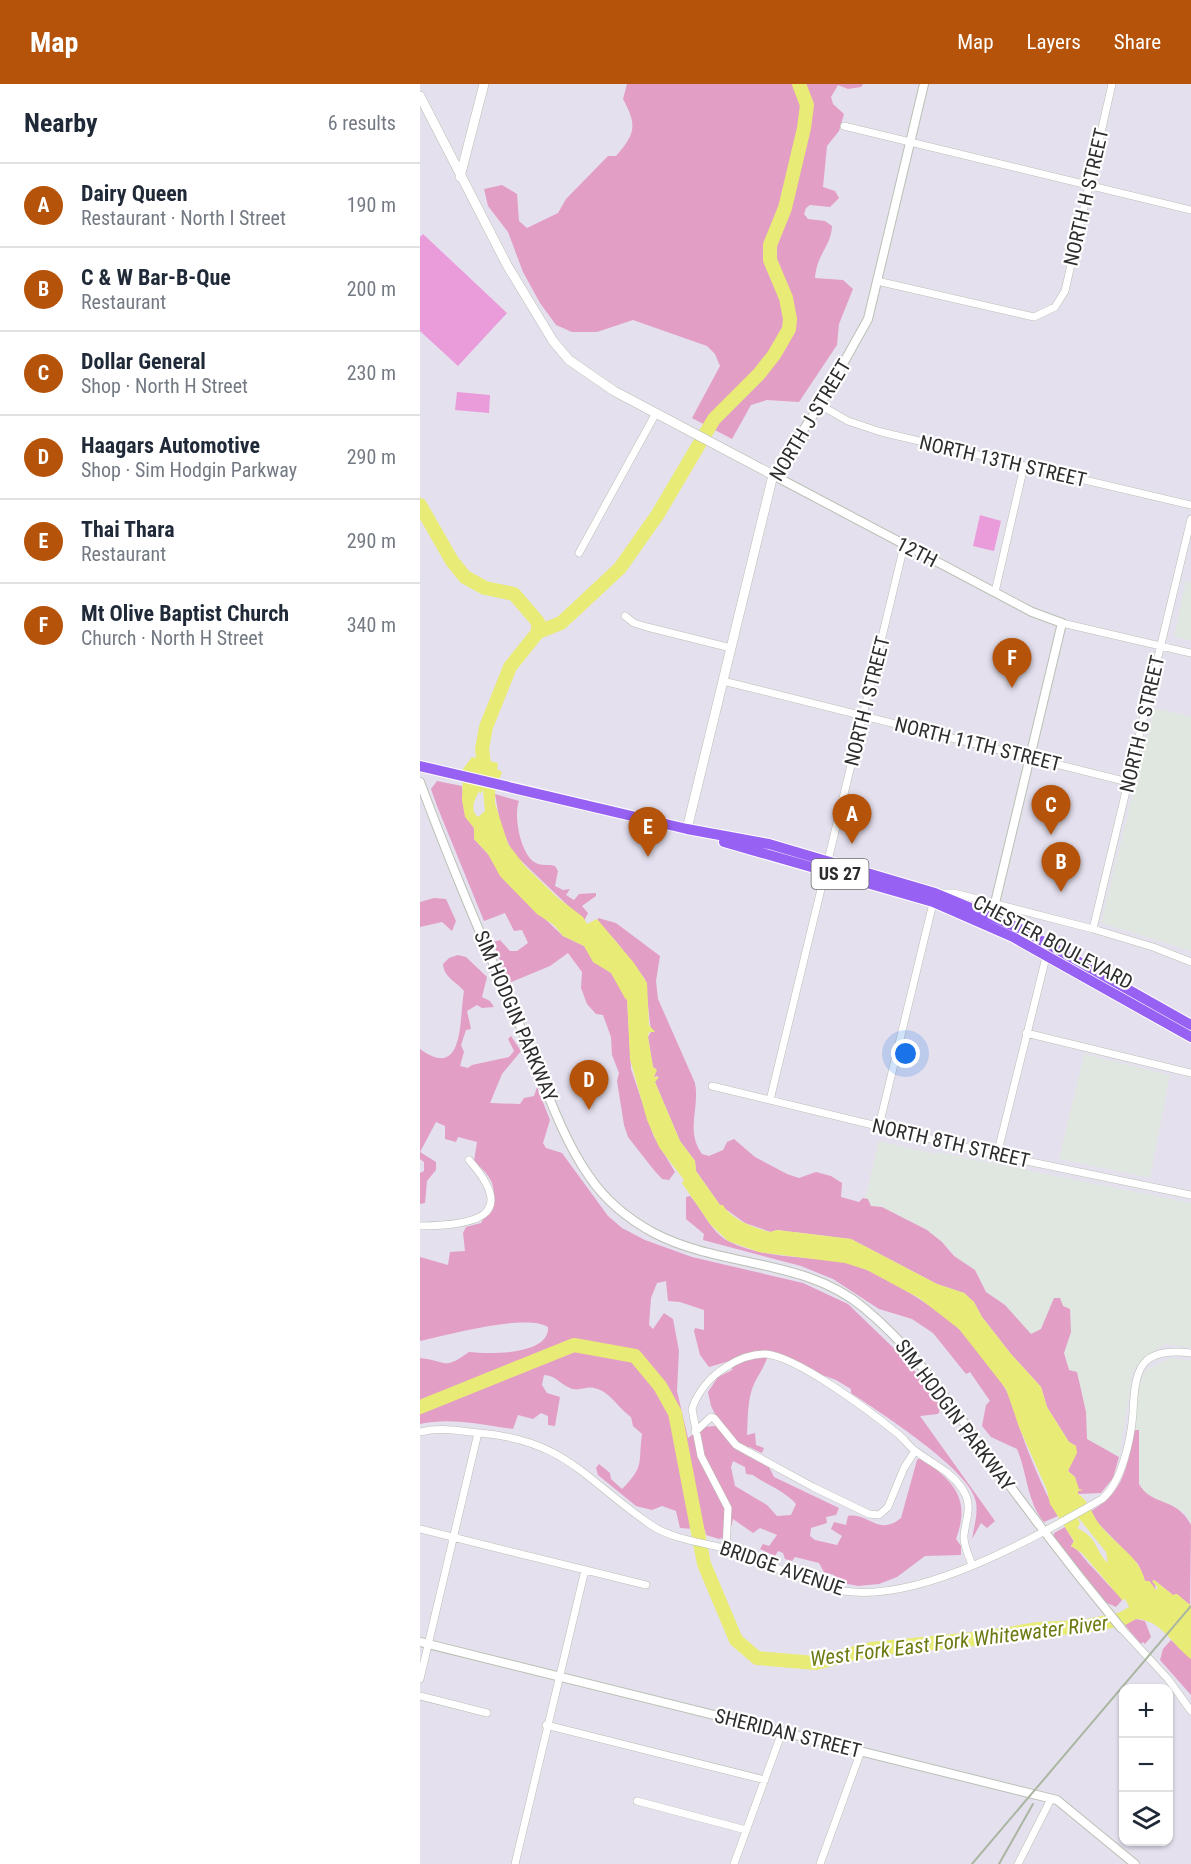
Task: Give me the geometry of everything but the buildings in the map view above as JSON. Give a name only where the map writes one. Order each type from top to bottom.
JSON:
[{"type":"highway","name":"CHESTER BOULEVARD","points":[[422,766],[687,829],[767,856],[827,866],[934,897],[991,922],[1191,1025]]},
{"type":"highway","name":"CHESTER BOULEVARD","points":[[1047,950],[1191,1037]]},
{"type":"main road","points":[[460,177],[484,84]]},
{"type":"main road","points":[[420,96],[507,265],[561,352],[584,373],[773,475]]},
{"type":"main road","name":"NORTH J STREET","points":[[687,829],[773,475]]},
{"type":"street","name":"NORTH J STREET","points":[[773,475],[820,405],[863,331],[924,84]]},
{"type":"street","name":"NORTH H STREET","points":[[877,281],[1034,317],[1055,307],[1065,291],[1112,84]]},
{"type":"street","points":[[844,126],[1191,210]]},
{"type":"street","name":"NORTH 13TH STREET","points":[[820,405],[858,425],[1191,505]]},
{"type":"street","points":[[579,553],[656,413]]},
{"type":"street","points":[[995,592],[1024,466]]},
{"type":"street","name":"12TH","points":[[773,475],[1032,612],[1062,623]]},
{"type":"street","name":"NORTH G STREET","points":[[1093,929],[1191,519]]},
{"type":"street","name":"NORTH I STREET","points":[[770,1100],[904,546]]},
{"type":"street","points":[[625,616],[634,623],[647,627],[731,648]]},
{"type":"street","points":[[991,922],[1062,623],[1191,653]]},
{"type":"street","name":"NORTH 11TH STREET","points":[[723,681],[1128,782]]},
{"type":"street","name":"SIM HODGIN PARKWAY","points":[[420,782],[547,1090],[577,1156],[600,1192],[626,1215],[661,1236],[700,1251],[815,1279],[857,1302],[917,1361],[1121,1629],[1168,1679],[1191,1711]]},
{"type":"street","name":"CHESTER BOULEVARD","points":[[934,897],[954,893],[1093,929],[1153,947],[1191,962]]},
{"type":"street","points":[[879,1126],[934,897]]},
{"type":"street","points":[[997,1155],[1047,950]]},
{"type":"street","points":[[1026,1033],[1191,1073]]},
{"type":"street","name":"NORTH 8TH STREET","points":[[712,1086],[997,1155],[1191,1195]]},
{"type":"street","points":[[420,1226],[454,1226],[474,1222],[484,1214],[490,1203],[491,1192],[486,1179],[469,1160]]},
{"type":"street","name":"BRIDGE AVENUE","points":[[420,1432],[448,1429],[510,1436],[549,1449],[581,1469],[652,1525],[726,1549],[827,1587],[866,1593],[892,1590],[972,1565],[1047,1531],[1102,1499],[1111,1490],[1120,1473],[1132,1418],[1133,1383],[1139,1370],[1160,1353],[1191,1353]]},
{"type":"street","points":[[726,1549],[728,1508],[701,1456],[692,1408],[710,1378],[739,1359],[765,1354],[784,1360],[815,1376],[882,1422],[915,1451],[940,1465],[964,1491],[969,1509],[965,1546],[972,1565]]},
{"type":"street","points":[[695,1432],[711,1417],[714,1418],[736,1445],[864,1513],[879,1515],[888,1508],[903,1468],[915,1451]]},
{"type":"street","points":[[420,1679],[424,1643],[454,1538],[478,1433]]},
{"type":"street","points":[[420,1529],[646,1585]]},
{"type":"street","points":[[514,1864],[585,1570]]},
{"type":"street","name":"SHERIDAN STREET","points":[[424,1643],[1052,1799],[1060,1802],[1135,1864]]},
{"type":"street","points":[[420,1696],[487,1713]]},
{"type":"street","points":[[546,1725],[765,1780]]},
{"type":"street","points":[[734,1864],[782,1732]]},
{"type":"street","points":[[820,1864],[861,1751]]},
{"type":"street","points":[[1018,1864],[1052,1799]]},
{"type":"street","points":[[636,1801],[746,1830]]},
{"type":"shaded area","points":[[627,84],[863,84],[861,87],[848,89],[838,85],[831,97],[833,104],[844,114],[839,131],[827,146],[823,187],[835,191],[839,198],[830,207],[810,205],[804,214],[808,219],[825,221],[832,226],[829,239],[818,262],[815,278],[843,280],[853,289],[839,324],[837,345],[799,402],[767,400],[751,405],[732,439],[692,418],[720,366],[715,354],[707,346],[633,320],[597,332],[572,332],[556,325],[540,303],[523,272],[508,232],[488,206],[484,189],[502,185],[517,194],[519,221],[527,228],[558,213],[566,199],[608,156],[616,156],[628,141],[632,122],[623,99]]},
{"type":"shaded area","points":[[423,234],[507,313],[458,366],[420,331],[420,237]]},
{"type":"shaded area","points":[[457,392],[490,395],[489,413],[455,410]]},
{"type":"shaded area","points":[[980,515],[1001,521],[994,551],[973,546]]},
{"type":"shaded area","points":[[1186,581],[1191,582],[1191,641],[1174,636]]},
{"type":"shaded area","points":[[1154,708],[1191,717],[1191,951],[1101,923]]},
{"type":"shaded area","points":[[472,757],[498,763],[497,769],[502,772],[495,792],[495,803],[508,844],[525,866],[558,898],[583,917],[587,924],[597,919],[634,963],[647,983],[649,1025],[655,1032],[649,1032],[648,1037],[653,1067],[657,1070],[654,1077],[659,1077],[655,1082],[680,1141],[695,1161],[696,1171],[720,1205],[744,1223],[770,1232],[777,1230],[851,1239],[937,1284],[964,1293],[974,1302],[982,1317],[1011,1354],[1041,1387],[1047,1407],[1069,1442],[1076,1446],[1077,1453],[1068,1471],[1075,1477],[1079,1489],[1083,1490],[1078,1491],[1078,1494],[1087,1503],[1097,1521],[1138,1564],[1145,1581],[1149,1581],[1156,1590],[1158,1588],[1152,1581],[1154,1580],[1191,1606],[1191,1659],[1160,1628],[1145,1620],[1136,1619],[1125,1599],[1122,1600],[1082,1553],[1071,1546],[1074,1541],[1050,1504],[1047,1490],[1019,1427],[1006,1389],[959,1329],[919,1298],[867,1270],[845,1263],[759,1252],[728,1241],[710,1224],[682,1183],[684,1180],[659,1147],[647,1120],[630,1059],[627,998],[626,1000],[611,973],[593,962],[584,946],[563,936],[554,925],[537,914],[500,876],[488,854],[474,839],[474,828],[465,817],[462,800],[463,769]],"holes":[[[483,790],[485,811],[478,817],[474,811],[474,804],[479,791],[480,794]],[[1077,1516],[1106,1552],[1108,1563],[1089,1536],[1077,1528],[1080,1524]]]},
{"type":"shaded area","points":[[437,781],[462,786],[466,811],[474,828],[474,839],[488,854],[506,882],[563,936],[584,946],[591,953],[592,960],[611,973],[627,998],[631,1069],[654,1137],[675,1172],[669,1180],[662,1179],[628,1137],[617,1081],[619,1073],[612,1055],[611,1037],[603,1015],[596,1014],[587,1004],[581,988],[582,972],[568,953],[550,966],[509,983],[493,942],[500,940],[510,951],[517,951],[528,943],[522,930],[514,931],[505,913],[484,921],[431,789]]},
{"type":"shaded area","points":[[495,794],[519,801],[517,816],[522,844],[536,863],[555,866],[558,871],[555,886],[563,890],[570,889],[566,895],[574,900],[579,894],[596,893],[596,896],[582,906],[588,913],[584,921],[512,852],[500,823]]},
{"type":"shaded area","points":[[434,898],[446,899],[456,921],[452,931],[442,922],[420,927],[420,902]]},
{"type":"shaded area","points":[[598,918],[616,923],[660,956],[656,981],[658,999],[695,1083],[694,1136],[702,1154],[709,1156],[723,1150],[727,1142],[734,1139],[755,1157],[787,1174],[799,1178],[816,1172],[831,1176],[842,1183],[841,1197],[859,1202],[863,1198],[868,1199],[871,1206],[882,1207],[927,1230],[954,1256],[975,1270],[986,1292],[1005,1305],[1031,1334],[1041,1329],[1054,1298],[1060,1298],[1063,1306],[1070,1309],[1071,1332],[1064,1353],[1069,1370],[1077,1372],[1086,1412],[1087,1439],[1119,1457],[1113,1478],[1101,1493],[1078,1494],[1075,1477],[1068,1471],[1076,1446],[1069,1442],[1047,1407],[1041,1387],[1011,1354],[982,1317],[974,1302],[964,1293],[937,1284],[851,1239],[777,1230],[771,1232],[745,1223],[720,1205],[696,1171],[695,1161],[680,1141],[655,1082],[658,1076],[654,1077],[656,1069],[653,1067],[648,1037],[651,1032],[645,979],[615,940],[597,922]]},
{"type":"shaded area","points":[[458,955],[466,957],[487,977],[482,997],[490,1001],[494,1007],[482,1008],[477,1005],[467,1011],[471,1029],[466,1030],[461,1045],[464,1052],[460,1066],[468,1068],[472,1065],[509,1057],[514,1051],[508,1039],[511,1036],[521,1051],[502,1074],[490,1103],[520,1104],[524,1098],[534,1096],[537,1087],[550,1120],[543,1143],[546,1148],[562,1153],[608,1216],[622,1228],[645,1240],[692,1257],[803,1283],[848,1304],[906,1360],[942,1406],[938,1414],[920,1416],[995,1521],[987,1528],[981,1523],[972,1539],[976,1502],[970,1489],[942,1458],[836,1380],[768,1355],[752,1388],[747,1435],[755,1433],[756,1445],[764,1448],[762,1453],[749,1447],[744,1454],[769,1467],[774,1477],[839,1508],[836,1515],[826,1517],[827,1523],[811,1528],[810,1536],[815,1540],[837,1545],[842,1536],[831,1529],[834,1522],[846,1525],[848,1516],[861,1517],[879,1525],[893,1523],[901,1518],[917,1460],[921,1458],[951,1483],[956,1492],[962,1512],[956,1539],[961,1546],[961,1555],[925,1556],[897,1577],[879,1584],[858,1586],[838,1582],[834,1575],[824,1572],[819,1563],[795,1557],[792,1561],[785,1559],[783,1553],[778,1551],[775,1556],[760,1549],[763,1544],[769,1546],[777,1535],[760,1528],[753,1533],[733,1519],[729,1536],[719,1539],[706,1535],[705,1530],[680,1528],[676,1511],[662,1506],[652,1510],[636,1506],[598,1475],[596,1468],[599,1464],[610,1473],[611,1479],[622,1489],[634,1475],[639,1464],[642,1434],[633,1426],[631,1417],[600,1390],[573,1389],[548,1375],[544,1375],[542,1385],[547,1393],[560,1397],[555,1426],[548,1425],[548,1416],[541,1413],[533,1419],[518,1415],[513,1429],[455,1421],[420,1424],[420,1358],[449,1363],[469,1352],[503,1353],[529,1348],[546,1336],[548,1327],[523,1322],[467,1330],[420,1341],[420,1257],[448,1265],[450,1252],[465,1251],[463,1233],[466,1227],[481,1223],[490,1206],[493,1194],[492,1182],[474,1161],[477,1142],[458,1137],[456,1142],[445,1139],[445,1126],[436,1122],[420,1152],[420,1049],[435,1057],[445,1058],[457,1043],[464,991],[448,976],[443,964],[449,958]],"holes":[[[666,1281],[668,1301],[680,1302],[704,1310],[704,1330],[695,1328],[694,1331],[700,1355],[709,1367],[733,1360],[732,1370],[718,1377],[708,1392],[711,1406],[718,1420],[715,1426],[703,1427],[688,1438],[677,1391],[679,1351],[673,1319],[664,1313],[653,1329],[649,1325],[651,1298],[657,1283]],[[733,1461],[745,1467],[746,1474],[753,1475],[791,1499],[796,1504],[791,1515],[777,1516],[767,1505],[735,1486],[731,1467]]]},
{"type":"shaded area","points":[[1084,1054],[1170,1075],[1150,1178],[1059,1159]]},
{"type":"shaded area","points":[[879,1141],[1191,1203],[1191,1348],[1166,1344],[1143,1358],[1133,1370],[1119,1457],[1087,1439],[1086,1412],[1077,1373],[1069,1370],[1064,1353],[1071,1332],[1063,1306],[1054,1298],[1041,1329],[1036,1334],[1027,1332],[1005,1305],[986,1292],[975,1271],[954,1256],[950,1249],[927,1230],[882,1207],[871,1206],[865,1199]]},
{"type":"shaded area","points":[[420,1152],[436,1162],[436,1170],[427,1181],[425,1203],[420,1204],[420,1173],[424,1171],[424,1162],[420,1159]]},
{"type":"shaded area","points":[[690,1196],[712,1226],[728,1241],[741,1247],[770,1254],[856,1265],[905,1290],[950,1321],[992,1367],[1011,1400],[1037,1472],[1058,1516],[1044,1522],[1038,1514],[1017,1449],[991,1437],[982,1426],[986,1405],[990,1401],[970,1372],[966,1374],[933,1333],[912,1319],[879,1309],[833,1279],[801,1266],[703,1240],[704,1234],[686,1219],[686,1197]]},
{"type":"shaded area","points":[[1170,1358],[1191,1360],[1191,1525],[1186,1514],[1147,1496],[1139,1484],[1139,1431],[1135,1430],[1139,1386],[1146,1370]]},
{"type":"shaded area","points":[[1135,1430],[1139,1430],[1139,1484],[1150,1496],[1178,1510],[1191,1525],[1190,1605],[1154,1580],[1156,1590],[1149,1581],[1145,1581],[1138,1564],[1097,1522],[1091,1511],[1103,1503],[1118,1486],[1123,1476]]},
{"type":"shaded area","points":[[1065,1527],[1074,1542],[1071,1546],[1123,1599],[1116,1607],[1105,1602],[1054,1538],[1054,1533]]},
{"type":"shaded area","points":[[1136,1619],[1145,1621],[1151,1637],[1145,1644],[1143,1642],[1141,1644],[1123,1623]]},
{"type":"shaded area","points":[[1171,1640],[1191,1659],[1191,1695],[1160,1660],[1163,1649]]},
{"type":"waterway","points":[[486,778],[482,749],[486,727],[510,667],[538,632],[561,623],[620,568],[658,514],[714,419],[759,374],[774,355],[789,329],[790,319],[786,298],[770,260],[770,245],[785,208],[804,128],[807,105],[799,84]]},
{"type":"waterway","points":[[420,505],[452,561],[465,577],[485,588],[514,594],[538,622],[538,632]]},
{"type":"waterway","name":"West Fork East Fork Whitewater River","points":[[420,1407],[574,1345],[635,1356],[660,1386],[675,1413],[704,1564],[736,1640],[757,1658],[816,1663],[871,1649],[984,1638],[1038,1629],[1081,1627],[1122,1619],[1143,1607]]},
{"type":"railway","points":[[972,1864],[1191,1606]]},
{"type":"railway","points":[[999,1864],[1033,1804]]},
{"type":"place","name":"Mt Olive Baptist Church","points":[[1012,688]]},
{"type":"place","name":"Dollar General","points":[[1051,835]]},
{"type":"place","name":"Dairy Queen","points":[[852,844]]},
{"type":"place","name":"Thai Thara","points":[[648,857]]},
{"type":"place","name":"C & W Bar-B-Que","points":[[1061,892]]},
{"type":"place","name":"Haagars Automotive","points":[[589,1110]]}]
